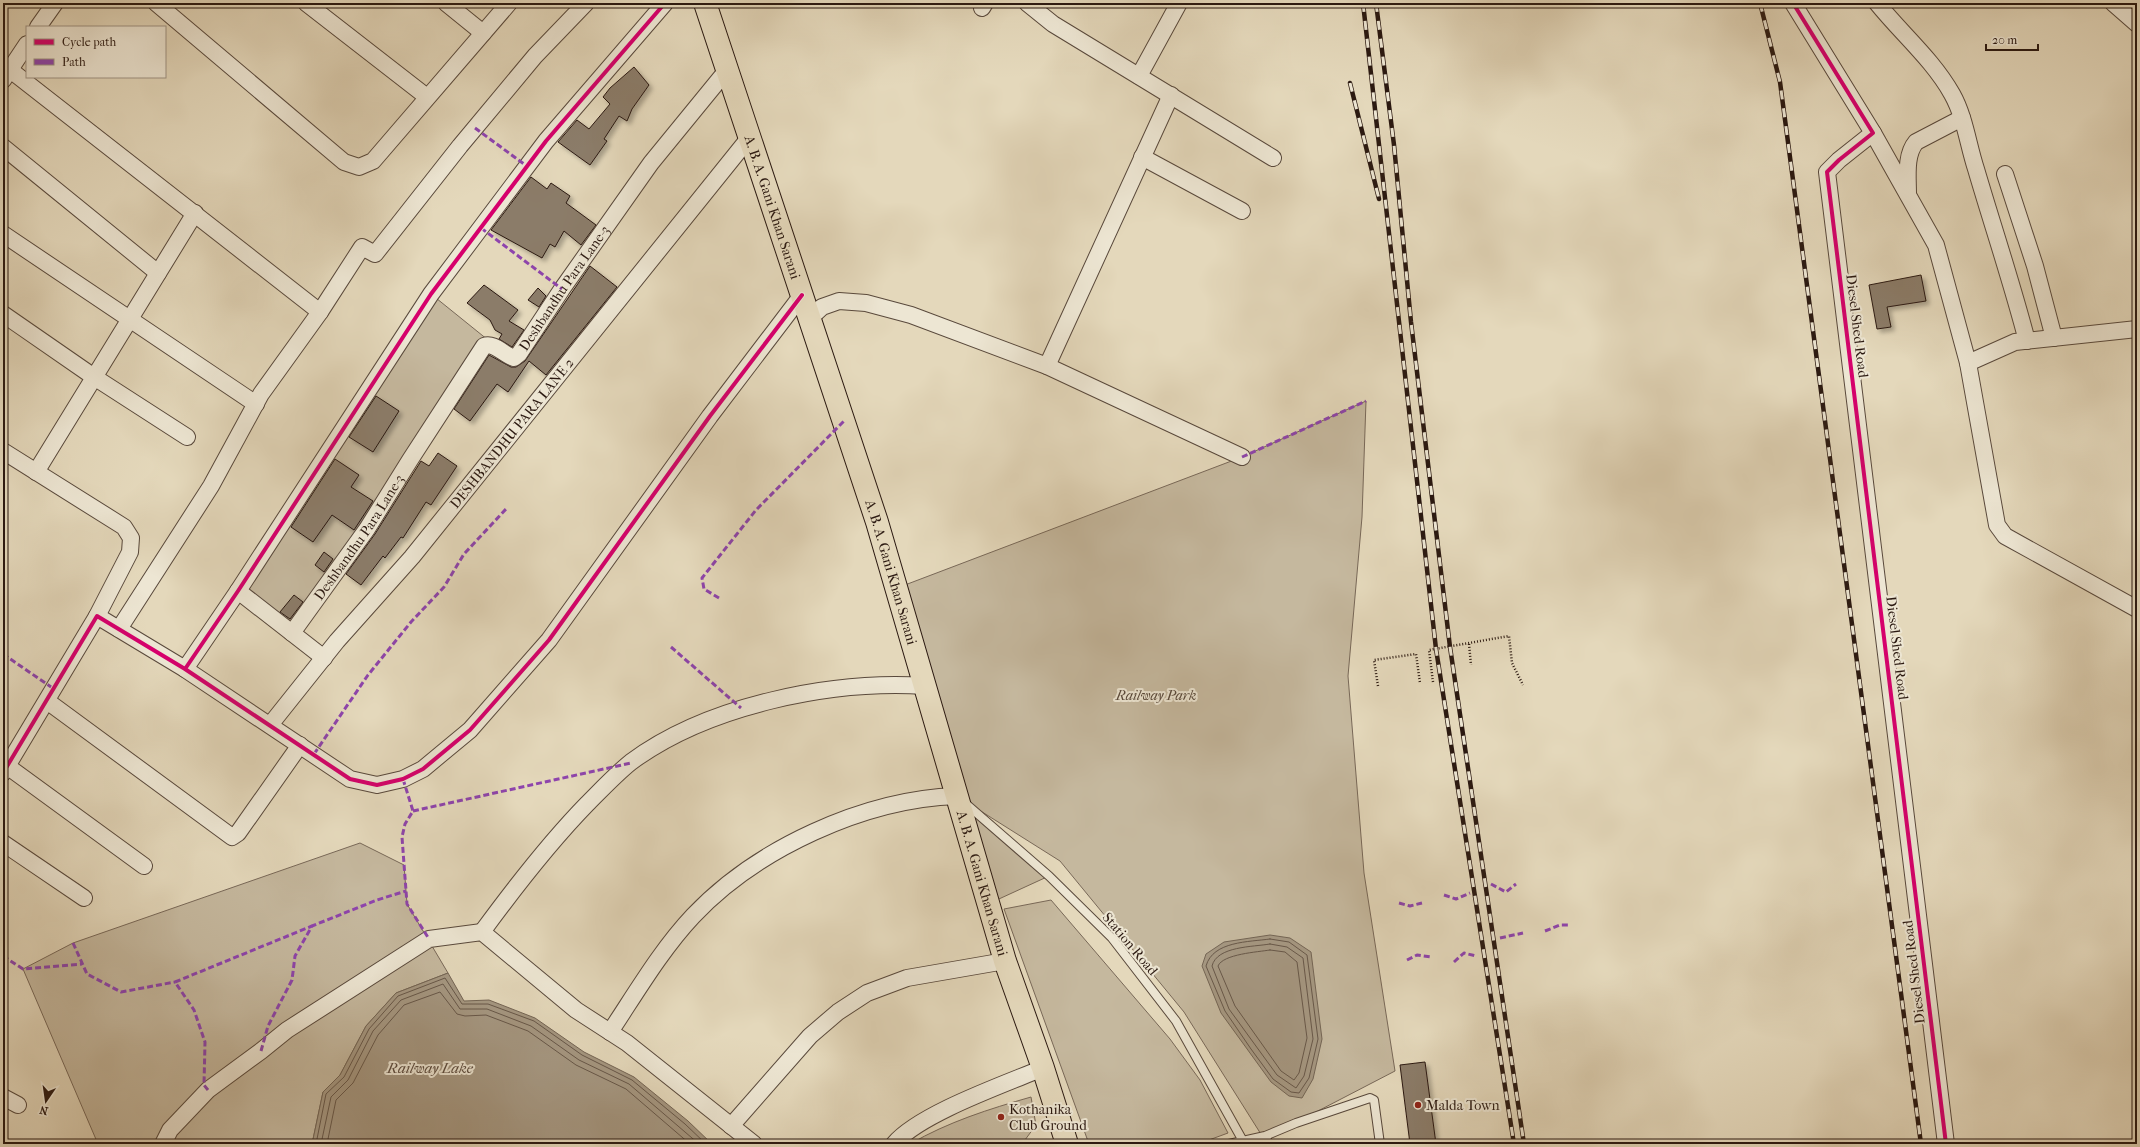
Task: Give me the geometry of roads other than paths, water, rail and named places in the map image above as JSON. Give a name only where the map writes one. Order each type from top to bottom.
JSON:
[{"type":"main road","name":"A. B. A. Gani Khan Sarani","points":[[705,3],[877,522],[1004,961],[1043,1068],[1067,1144]]},
{"type":"street","points":[[39,26],[55,3]]},
{"type":"street","points":[[156,3],[344,162],[359,167],[373,161],[510,3]]},
{"type":"street","points":[[306,3],[427,97]]},
{"type":"street","points":[[446,3],[483,33]]},
{"type":"street","points":[[119,629],[211,486],[256,404],[320,312],[362,247],[375,254],[460,146],[525,68],[586,3]]},
{"type":"street","points":[[185,669],[238,591],[431,294],[546,141],[665,3]]},
{"type":"street","points":[[1027,3],[1053,24],[1273,158]]},
{"type":"street","points":[[1139,76],[1179,3]]},
{"type":"street","points":[[1793,3],[1873,133],[1936,245],[1968,363],[1997,525],[2001,532],[2137,609]]},
{"type":"street","points":[[1877,3],[1943,79],[1960,109],[1989,215],[2008,268],[2027,341]]},
{"type":"street","points":[[2113,3],[2136,21]]},
{"type":"street","points":[[26,45],[6,75],[195,213],[320,312]]},
{"type":"street","name":"Deshbandhu Para Lane-3","points":[[292,633],[367,529],[484,346],[492,346],[507,356],[514,358],[518,354],[651,163],[727,70]]},
{"type":"street","points":[[1047,366],[1171,95]]},
{"type":"street","points":[[1908,196],[1909,157],[1912,147],[1916,142],[1962,118]]},
{"type":"street","name":"Diesel Shed Road","points":[[1873,133],[1826,172],[1946,1144]]},
{"type":"street","name":"DESHBANDHU PARA LANE 2","points":[[270,725],[324,658],[412,557],[749,138]]},
{"type":"street","points":[[3,147],[158,273]]},
{"type":"street","points":[[1142,157],[1242,211]]},
{"type":"street","points":[[2005,174],[2035,266],[2054,338]]},
{"type":"street","points":[[36,472],[195,213]]},
{"type":"street","points":[[3,234],[256,404]]},
{"type":"street","points":[[97,616],[185,669],[350,779],[376,785],[403,779],[423,769],[470,730],[549,640],[710,416],[802,295]]},
{"type":"street","points":[[810,318],[822,307],[839,302],[866,303],[911,315],[1013,355],[1047,366],[1242,457]]},
{"type":"street","points":[[3,314],[94,378],[187,437]]},
{"type":"street","points":[[1968,363],[2015,342],[2137,329]]},
{"type":"street","points":[[3,451],[124,527],[131,538],[130,552],[97,616],[5,770],[144,866]]},
{"type":"street","points":[[238,591],[324,658]]},
{"type":"street","points":[[163,1144],[170,1130],[208,1090],[261,1051],[286,1030],[429,939],[482,932],[528,869],[598,793],[631,763],[692,727],[742,708],[838,688],[894,684],[925,686]]},
{"type":"street","points":[[47,701],[232,837],[238,834],[300,745]]},
{"type":"street","points":[[610,1032],[660,958],[692,917],[723,888],[756,865],[796,840],[866,812],[934,797],[957,796]]},
{"type":"street","points":[[3,843],[84,898]]},
{"type":"street","points":[[482,932],[576,1010],[627,1043],[754,1144]]},
{"type":"street","points":[[731,1126],[810,1036],[838,1012],[867,993],[908,978],[1004,961]]},
{"type":"street","points":[[894,1144],[901,1136],[931,1117],[1043,1068]]},
{"type":"street","points":[[3,1097],[18,1105]]},
{"type":"lane","name":"Station Road","points":[[957,796],[1049,876],[1112,938],[1176,1021],[1243,1141]]},
{"type":"lane","points":[[1229,1144],[1265,1136],[1296,1123],[1370,1098],[1374,1100],[1380,1144]]},
{"type":"lane","points":[[1265,1136],[1269,1144]]},
{"type":"water","points":[[1270,935],[1290,938],[1311,952],[1322,1039],[1313,1079],[1302,1098],[1289,1096],[1271,1082],[1221,1013],[1202,966],[1206,954],[1224,942]]},
{"type":"water","name":"Railway Lake","points":[[448,973],[464,1001],[489,1000],[535,1018],[584,1052],[634,1077],[688,1121],[712,1144],[312,1144],[323,1092],[340,1075],[366,1026],[396,993]]},
{"type":"railway","points":[[1363,3],[1436,649],[1514,1144]]},
{"type":"railway","points":[[1376,3],[1394,145],[1411,322],[1450,647],[1524,1144]]},
{"type":"railway","points":[[1760,3],[1780,82],[1921,1144]]},
{"type":"railway","points":[[1350,83],[1379,199]]},
{"type":"place","name":"Malda Town","points":[[1418,1105]]},
{"type":"place","name":"Kothanika Club Ground","points":[[1001,1117]]},
{"type":"park label","name":"Railway Park","points":[[1156,695]]}]
